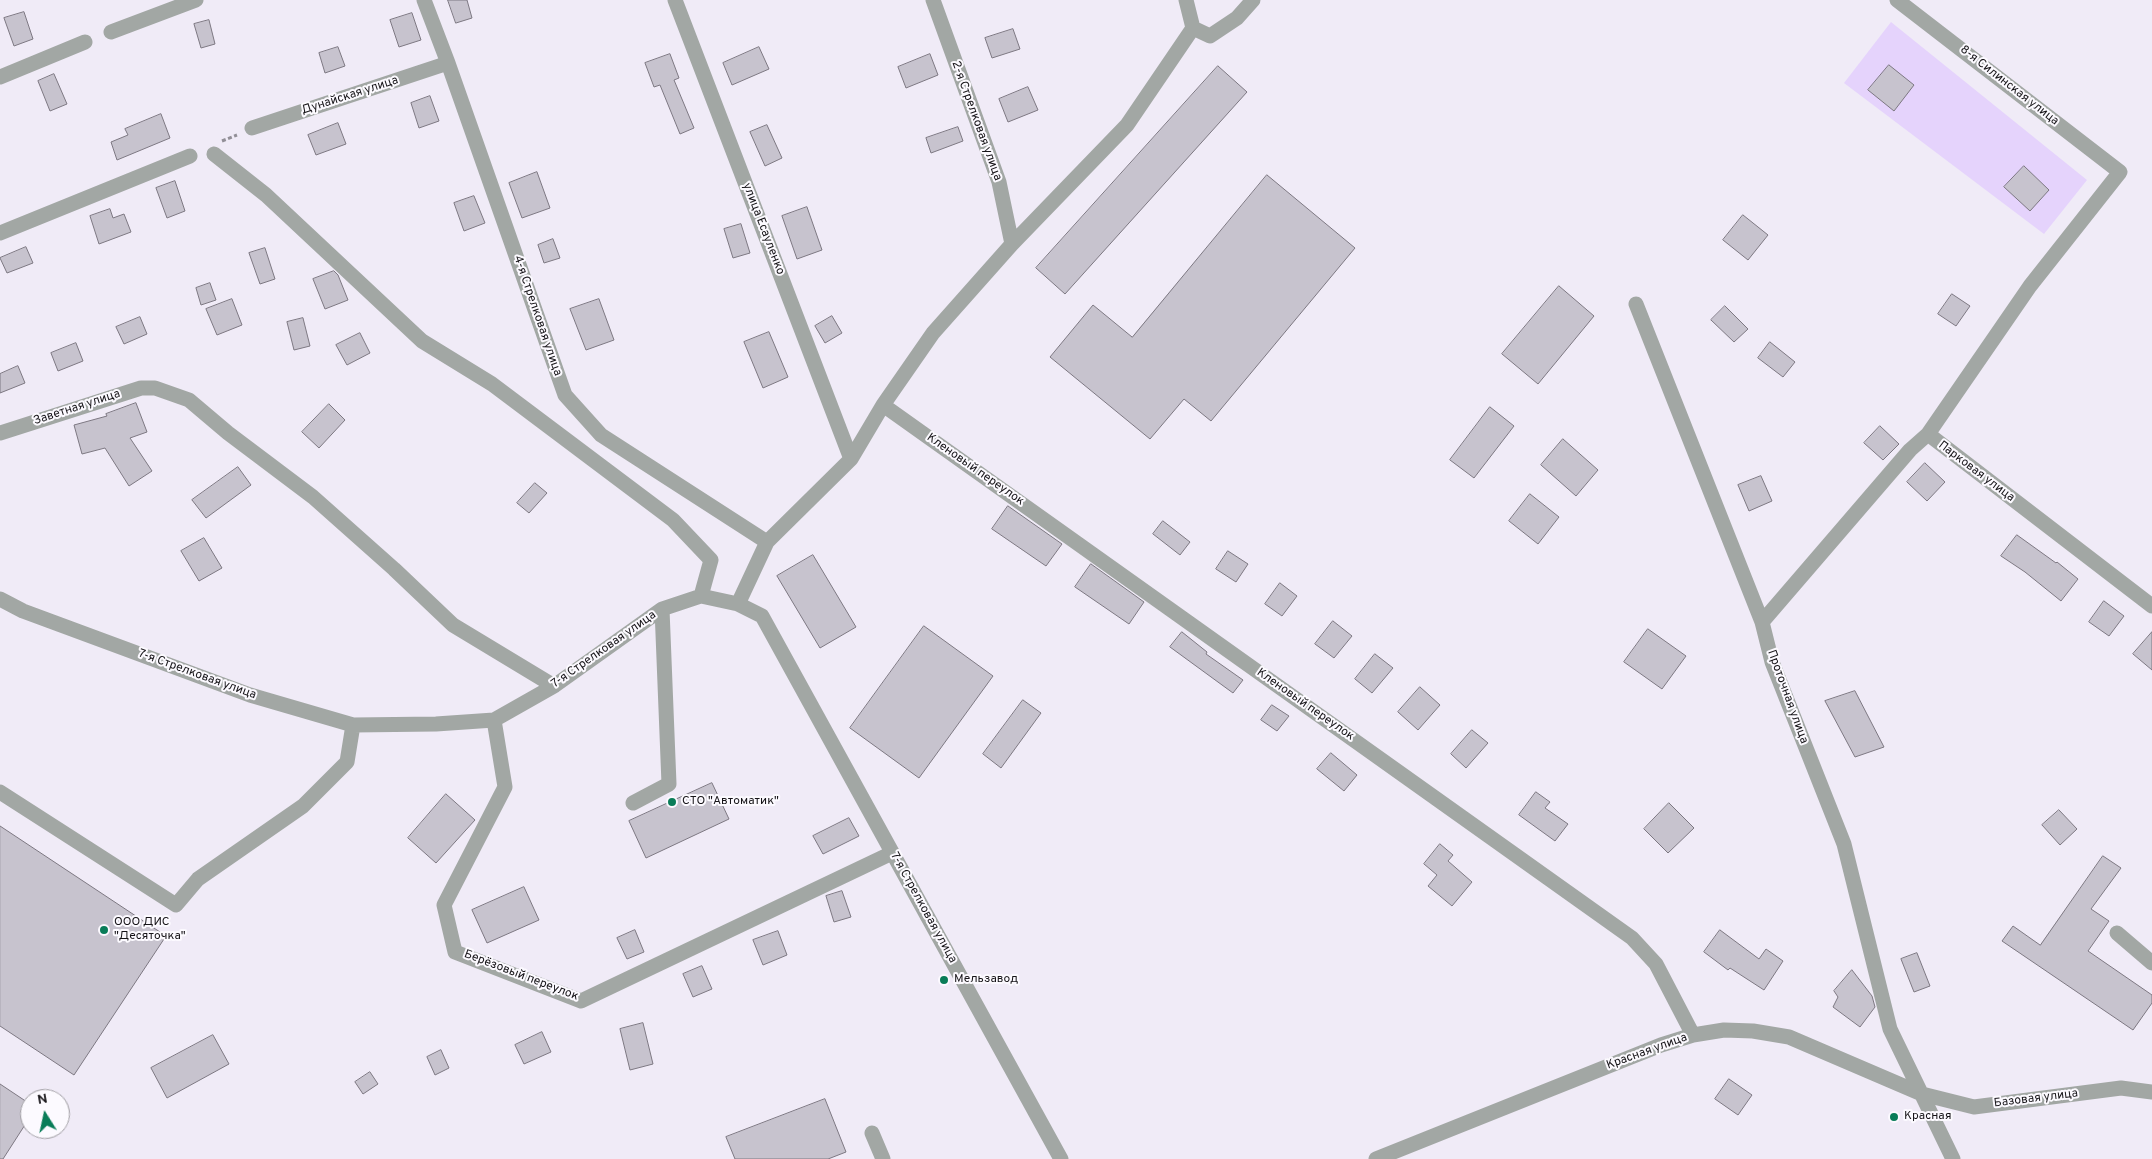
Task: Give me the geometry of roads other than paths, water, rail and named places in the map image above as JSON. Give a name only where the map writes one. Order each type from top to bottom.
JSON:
[{"type":"street","points":[[111,32],[196,0]]},
{"type":"street","name":"4-я Стрелковая улица","points":[[424,0],[565,395],[601,435],[767,542]]},
{"type":"street","name":"улица Есауленко","points":[[675,0],[851,459]]},
{"type":"street","name":"2-я Стрелковая улица","points":[[933,0],[999,182],[1012,244]]},
{"type":"street","points":[[738,604],[767,542],[851,459],[883,405],[933,334],[1012,244],[1127,125],[1193,28],[1186,0]]},
{"type":"street","points":[[1193,28],[1210,36],[1237,18],[1253,0]]},
{"type":"street","name":"8-я Силинская улица","points":[[1897,0],[2120,172],[2030,286],[1928,434]]},
{"type":"street","points":[[0,77],[85,42]]},
{"type":"street","name":"Дунайская улица","points":[[252,128],[448,63]]},
{"type":"street","points":[[214,154],[266,195],[422,341],[492,384],[673,520],[711,560],[701,596]]},
{"type":"street","points":[[0,233],[190,156]]},
{"type":"street","name":"Проточная улица","points":[[1636,304],[1762,622],[1772,662],[1844,844],[1890,1029],[1952,1159]]},
{"type":"street","name":"Заветная улица","points":[[0,433],[141,388],[155,388],[189,400],[228,433],[313,497],[394,569],[453,625],[554,686]]},
{"type":"street","name":"Кленовый переулок","points":[[883,405],[1632,938],[1656,964],[1693,1035]]},
{"type":"street","name":"Парковая улица","points":[[1762,622],[1910,450],[1928,434],[2152,606]]},
{"type":"street","name":"7-я Стрелковая улица","points":[[0,599],[23,611],[250,696],[353,725],[436,724],[494,720],[554,686],[662,609],[701,596],[738,604],[762,616],[1061,1159]]},
{"type":"street","points":[[633,803],[669,784],[662,609]]},
{"type":"street","name":"Берёзовый переулок","points":[[494,720],[505,787],[444,904],[455,952],[582,1000],[892,853]]},
{"type":"street","points":[[0,792],[176,905],[198,879],[303,806],[347,762],[353,725]]},
{"type":"street","points":[[2117,933],[2152,963]]},
{"type":"street","name":"Красная улица","points":[[1376,1159],[1661,1044],[1693,1035],[1724,1030],[1753,1031],[1789,1037],[1922,1094]]},
{"type":"street","name":"Базовая улица","points":[[1922,1094],[1974,1107],[2121,1088],[2152,1092]]},
{"type":"street","points":[[872,1133],[883,1159]]},
{"type":"place","name":"СТО \"Автоматик\"","points":[[672,802]]},
{"type":"place","name":"ООО ДИС \"Десяточка\"","points":[[104,930]]},
{"type":"place","name":"Мельзавод","points":[[944,980]]},
{"type":"place","name":"Красная","points":[[1894,1117]]}]
